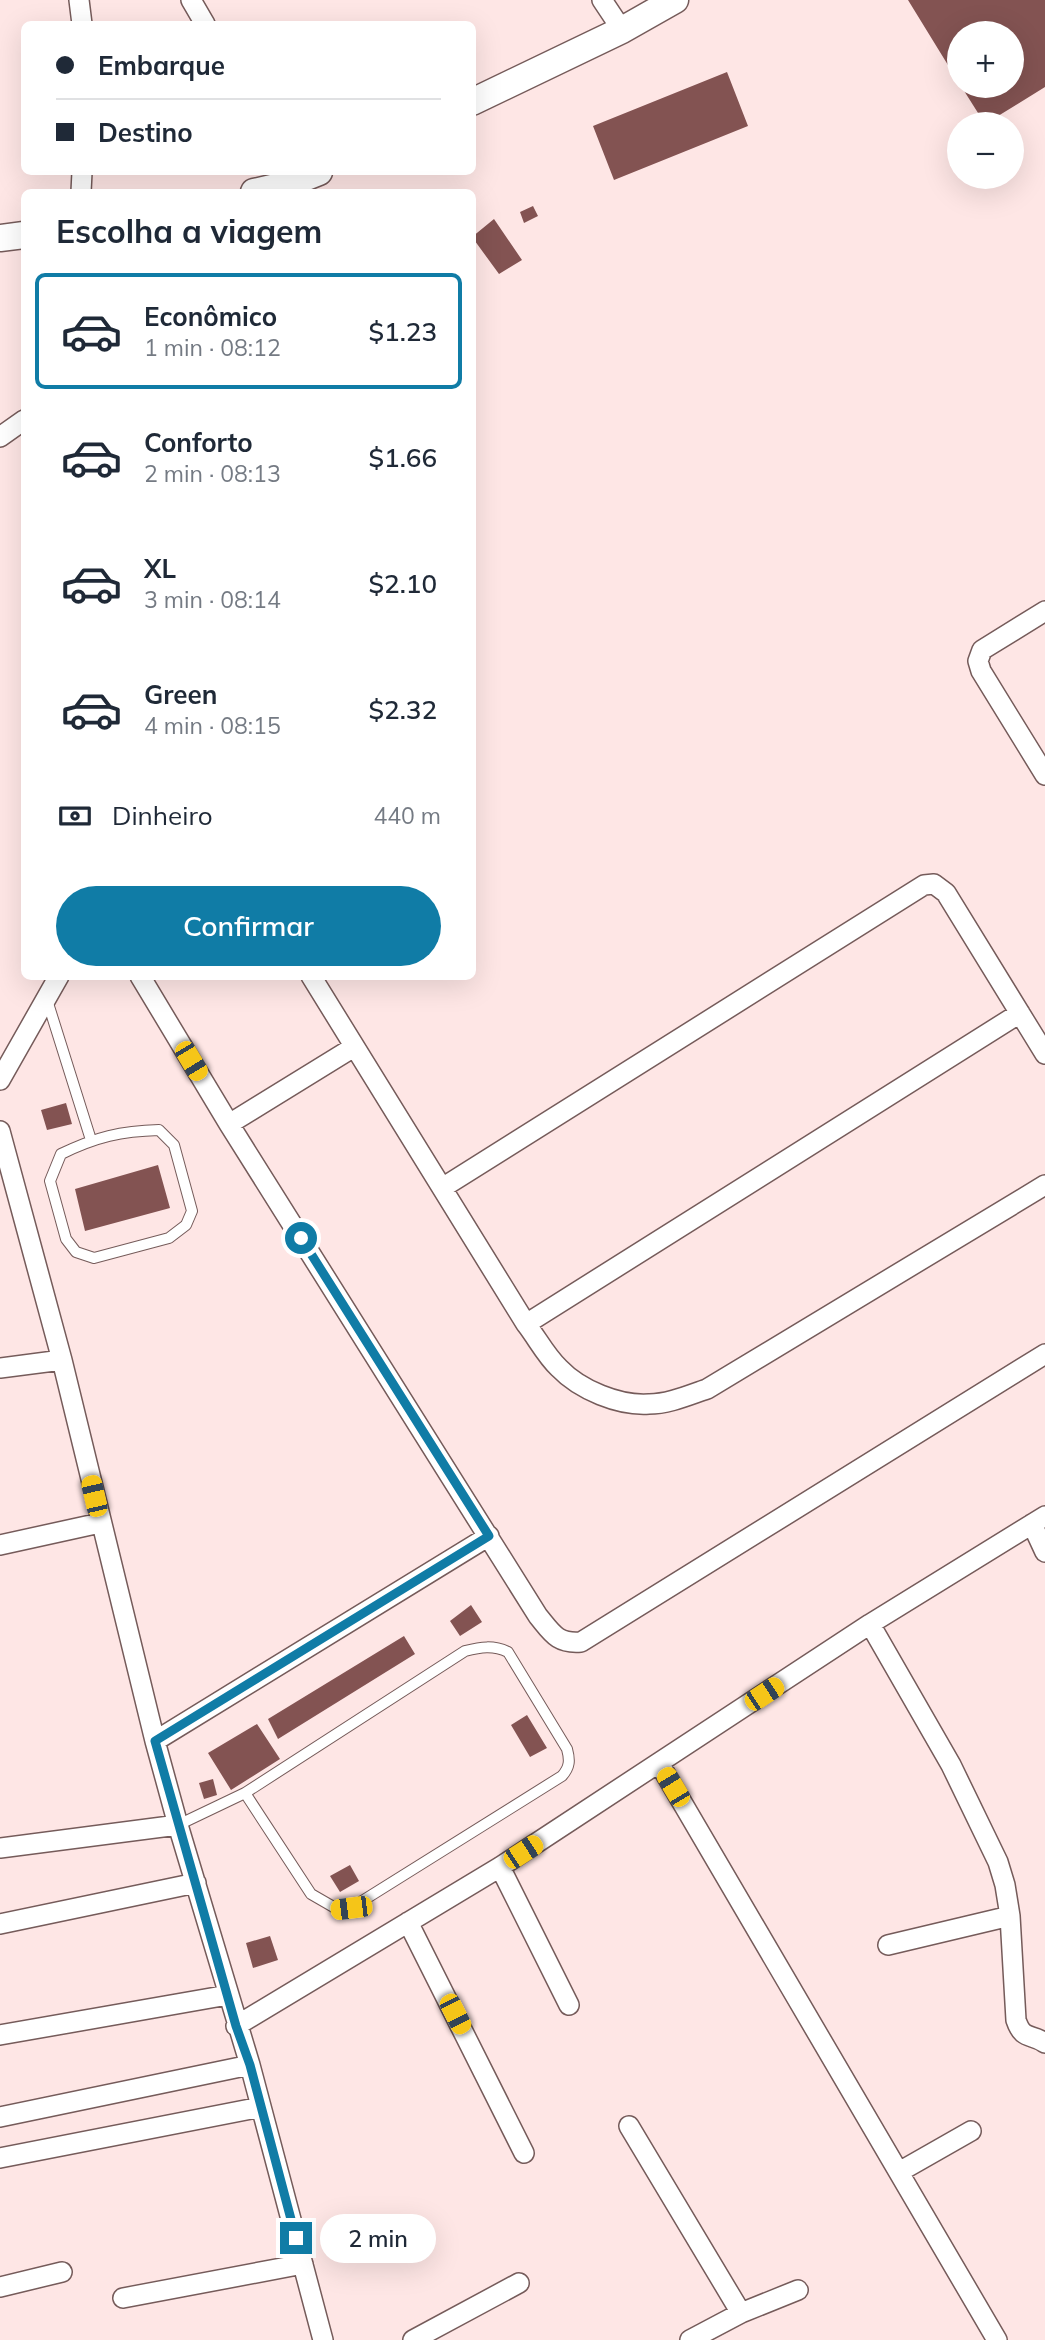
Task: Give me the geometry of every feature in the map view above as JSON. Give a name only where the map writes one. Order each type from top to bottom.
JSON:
[{"type":"street","points":[[79,0],[82,21]]},
{"type":"street","points":[[191,0],[203,21]]},
{"type":"street","points":[[602,0],[622,30]]},
{"type":"street","points":[[476,100],[622,30],[676,0]]},
{"type":"street","points":[[261,189],[286,178]]},
{"type":"street","points":[[0,238],[21,235]]},
{"type":"street","points":[[0,437],[21,422]]},
{"type":"street","points":[[1045,611],[982,650],[978,661],[981,671],[1045,775]]},
{"type":"street","points":[[442,1188],[924,886],[934,884],[946,893],[1045,1054]]},
{"type":"street","points":[[0,1080],[57,980]]},
{"type":"street","points":[[142,980],[229,1124],[538,1616],[555,1636],[567,1643],[581,1643],[1045,1354]]},
{"type":"street","points":[[313,980],[526,1324],[559,1369],[586,1388],[617,1400],[649,1404],[680,1399],[708,1389],[1045,1185]]},
{"type":"street","points":[[526,1324],[1020,1013]]},
{"type":"street","points":[[229,1124],[354,1047]]},
{"type":"street","points":[[0,1131],[62,1360],[155,1741],[236,2026],[250,2065],[323,2340]]},
{"type":"street","points":[[0,1368],[62,1360]]},
{"type":"street","points":[[236,2026],[500,1867],[870,1624],[1038,1520],[1045,1552]]},
{"type":"street","points":[[0,1545],[100,1522]]},
{"type":"street","points":[[155,1741],[489,1536]]},
{"type":"street","points":[[870,1624],[951,1765],[1001,1873],[1010,1916],[1016,2020],[1025,2036],[1045,2043]]},
{"type":"street","points":[[659,1763],[997,2340]]},
{"type":"street","points":[[0,1848],[178,1825]]},
{"type":"street","points":[[500,1867],[569,2006]]},
{"type":"street","points":[[0,1924],[196,1883]]},
{"type":"street","points":[[888,1945],[1010,1916]]},
{"type":"street","points":[[408,1922],[524,2153]]},
{"type":"street","points":[[0,2035],[229,1995]]},
{"type":"street","points":[[0,2117],[250,2065]]},
{"type":"street","points":[[0,2158],[261,2108]]},
{"type":"street","points":[[629,2126],[741,2313]]},
{"type":"street","points":[[899,2172],[971,2131]]},
{"type":"street","points":[[123,2298],[303,2264]]},
{"type":"street","points":[[0,2287],[62,2272]]},
{"type":"street","points":[[412,2340],[519,2283]]},
{"type":"street","points":[[690,2340],[741,2313],[798,2290]]},
{"type":"lane","points":[[47,999],[90,1140]]},
{"type":"lane","points":[[159,1130],[174,1145],[178,1158],[192,1211],[186,1225],[169,1238],[94,1258],[76,1252],[66,1239],[50,1181],[61,1154],[90,1140],[133,1131],[159,1130]]},
{"type":"lane","points":[[178,1825],[245,1793],[465,1651],[478,1648],[496,1647],[508,1652],[568,1749],[570,1758],[569,1769],[562,1776],[351,1908],[337,1909],[312,1894],[245,1793]]},
{"type":"building","points":[[908,0],[1045,0],[1045,87],[1004,112],[977,112],[969,98],[1024,98],[1024,21],[947,21],[947,63]]},
{"type":"building","points":[[727,72],[748,126],[614,180],[593,126]]},
{"type":"building","points":[[533,206],[538,216],[524,223],[520,212]]},
{"type":"building","points":[[494,219],[522,260],[499,274],[476,242],[476,234]]},
{"type":"building","points":[[66,1103],[72,1124],[47,1130],[41,1110]]},
{"type":"building","points":[[158,1165],[170,1208],[85,1231],[75,1189]]},
{"type":"building","points":[[471,1605],[482,1622],[460,1636],[450,1621]]},
{"type":"building","points":[[404,1636],[415,1654],[278,1739],[268,1719]]},
{"type":"building","points":[[527,1715],[547,1748],[530,1757],[511,1725]]},
{"type":"building","points":[[257,1724],[280,1759],[231,1790],[208,1753]]},
{"type":"building","points":[[213,1779],[217,1795],[204,1799],[199,1783]]},
{"type":"building","points":[[350,1865],[359,1881],[340,1892],[330,1876]]},
{"type":"building","points":[[270,1936],[278,1960],[253,1968],[246,1943]]},
{"type":"route","points":[[296,2238],[250,2065],[236,2026],[155,1741],[489,1536],[301,1238]]}]
